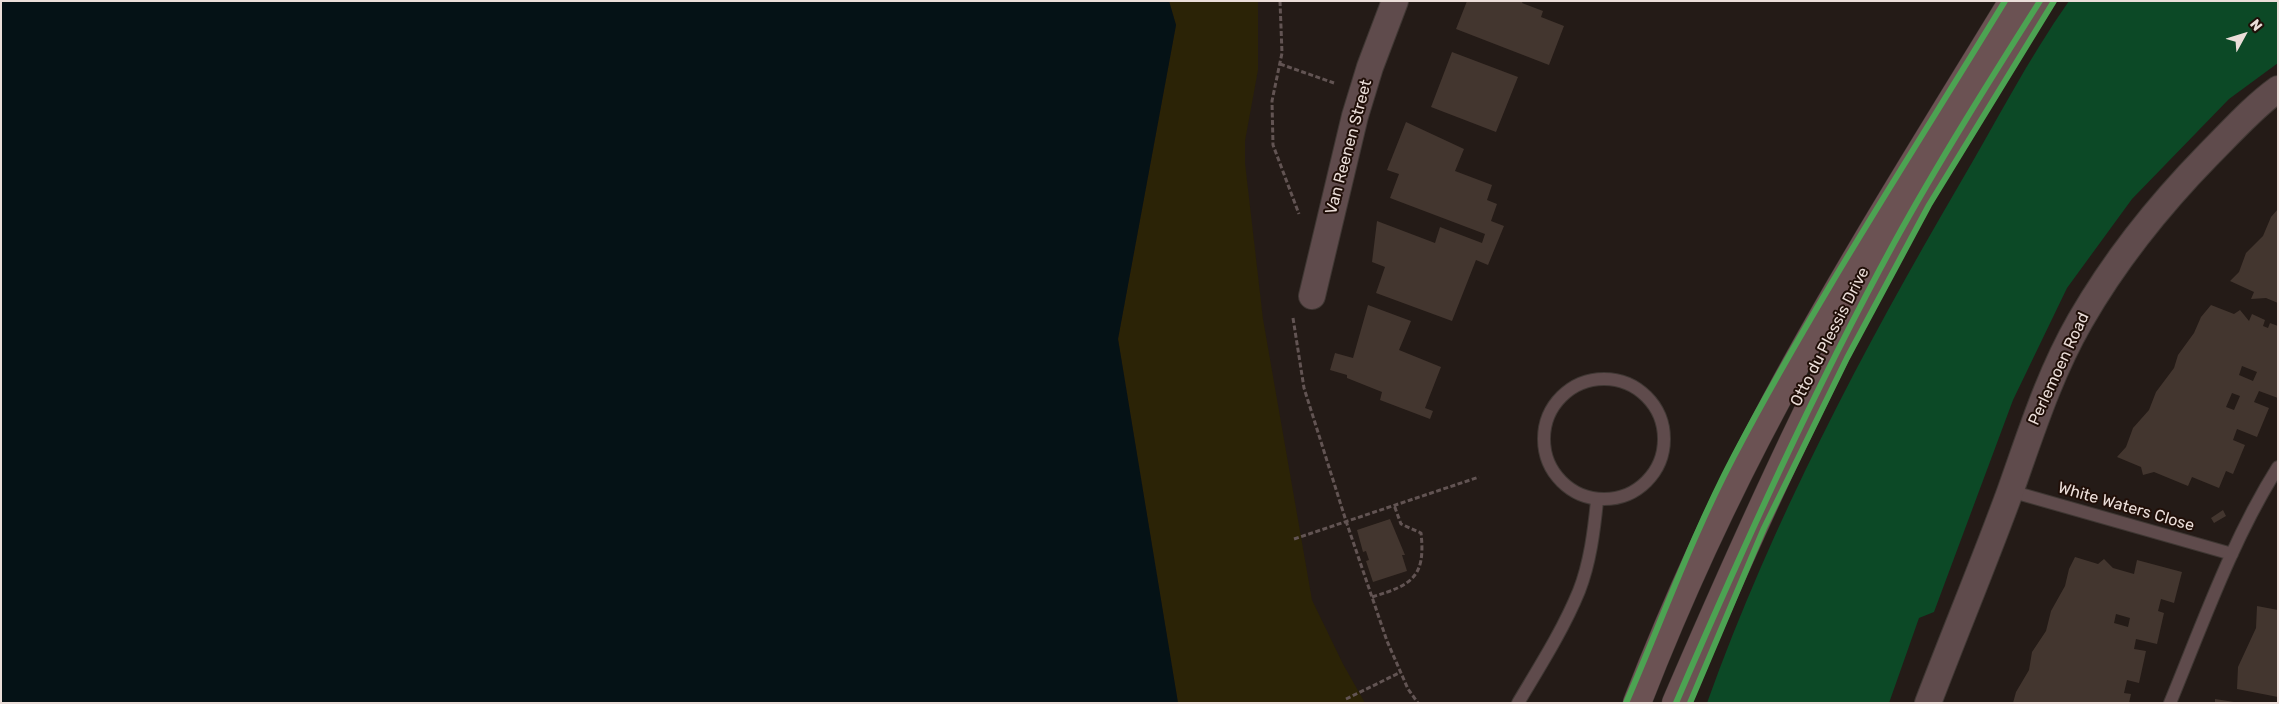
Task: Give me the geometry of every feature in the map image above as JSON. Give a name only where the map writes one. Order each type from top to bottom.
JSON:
[{"type":"main road","name":"Otto du Plessis Drive","points":[[1637,703],[1708,537],[1776,401],[1853,265],[2013,1]]},
{"type":"main road","name":"Otto du Plessis Drive","points":[[1676,703],[1758,517],[1852,322],[1933,176],[2040,1]]},
{"type":"street","name":"Van Reenen Street","points":[[1312,296],[1355,116],[1370,67],[1395,1]]},
{"type":"street","name":"Perlemoen Road","points":[[1928,703],[2010,491],[2026,441],[2050,382],[2080,321],[2110,274],[2150,219],[2193,170],[2278,89]]},
{"type":"lane","points":[[1599,379],[1619,380],[1637,388],[1652,402],[1662,420],[1665,440],[1662,460],[1652,477],[1637,490],[1619,498],[1597,501],[1580,495],[1563,483],[1551,468],[1544,449],[1544,429],[1551,410],[1563,394],[1580,384],[1590,381],[1599,379]]},
{"type":"lane","points":[[2170,703],[2232,554],[2256,502],[2278,466]]},
{"type":"lane","name":"White Waters Close","points":[[2010,491],[2232,554]]},
{"type":"lane","points":[[1518,703],[1553,644],[1579,590],[1593,537],[1597,501]]},
{"type":"path","points":[[1280,1],[1282,53],[1272,101],[1273,145],[1300,212],[1299,220]]},
{"type":"path","points":[[1280,64],[1339,85]]},
{"type":"path","points":[[1292,313],[1293,330],[1304,388],[1346,521],[1386,640],[1408,689],[1418,703]]},
{"type":"path","points":[[1294,539],[1479,477]]},
{"type":"path","points":[[1372,597],[1398,589],[1411,581],[1419,571],[1423,554],[1421,533],[1401,524],[1394,505]]},
{"type":"path","points":[[1346,699],[1401,672]]},
{"type":"green space","points":[[2069,1],[2278,1],[2278,63],[2229,99],[2132,199],[2067,288],[2013,400],[1934,612],[1919,618],[1889,703],[1707,703],[1760,569],[1821,438],[1854,374],[1923,247],[2012,92]]},
{"type":"sand","points":[[1169,1],[1258,1],[1258,70],[1245,141],[1245,163],[1263,319],[1312,600],[1343,664],[1365,703],[1178,703],[1118,339],[1176,25]]},
{"type":"shaded area","points":[[1,1],[1169,1],[1176,25],[1118,339],[1178,703],[1,703]]},
{"type":"building","points":[[1467,1],[1523,1],[1522,3],[1543,11],[1541,17],[1564,26],[1549,65],[1456,29]]},
{"type":"building","points":[[1452,52],[1518,77],[1496,132],[1431,107]]},
{"type":"building","points":[[1406,122],[1464,149],[1455,171],[1492,185],[1487,200],[1497,204],[1491,221],[1504,226],[1488,265],[1476,260],[1452,321],[1376,293],[1385,267],[1372,262],[1377,221],[1435,243],[1440,227],[1482,243],[1485,234],[1390,198],[1399,174],[1387,170]]},
{"type":"building","points":[[2278,209],[2278,303],[2266,298],[2251,299],[2254,292],[2230,281],[2239,272],[2246,253],[2263,236],[2271,217]]},
{"type":"building","points":[[1368,305],[1411,321],[1399,350],[1441,367],[1425,408],[1433,411],[1430,419],[1380,400],[1382,392],[1347,378],[1347,375],[1330,370],[1335,353],[1353,358]]},
{"type":"building","points":[[2211,305],[2234,314],[2240,310],[2249,321],[2252,314],[2265,320],[2263,326],[2268,328],[2270,323],[2278,326],[2278,398],[2259,391],[2254,402],[2269,408],[2257,437],[2237,429],[2233,440],[2245,445],[2233,474],[2226,471],[2219,488],[2192,477],[2188,486],[2154,472],[2143,475],[2141,467],[2117,457],[2126,447],[2133,428],[2149,410],[2156,392],[2174,368],[2178,355],[2194,333],[2201,317]],"holes":[[[2242,366],[2257,372],[2253,381],[2239,375]],[[2232,393],[2240,396],[2234,410],[2226,407]]]},
{"type":"building","points":[[2223,510],[2226,516],[2214,523],[2211,518]]},
{"type":"building","points":[[1390,519],[1405,555],[1402,555],[1407,571],[1373,582],[1366,561],[1369,560],[1366,551],[1363,552],[1357,530]]},
{"type":"building","points":[[2075,557],[2098,564],[2104,559],[2113,568],[2134,574],[2137,560],[2182,572],[2174,603],[2161,599],[2158,611],[2164,613],[2157,644],[2136,639],[2134,649],[2146,651],[2139,683],[2127,680],[2124,693],[2131,694],[2129,703],[2013,703],[2016,692],[2029,670],[2032,652],[2046,631],[2051,611],[2065,586],[2069,569]],"holes":[[[2116,614],[2130,618],[2128,627],[2114,623]]]},
{"type":"building","points":[[2257,606],[2278,610],[2278,697],[2237,689],[2238,667],[2256,628]]},
{"type":"building","points":[[2215,699],[2234,702],[2215,703]]},
{"type":"cycle path","points":[[1626,703],[1691,547],[1719,486],[1765,398],[1832,283],[2005,1]]},
{"type":"cycle path","points":[[1676,703],[1780,470],[1864,299],[1929,182],[2040,1]]},
{"type":"cycle path","points":[[1690,703],[1764,528],[1847,358],[1929,205],[2054,1]]}]
